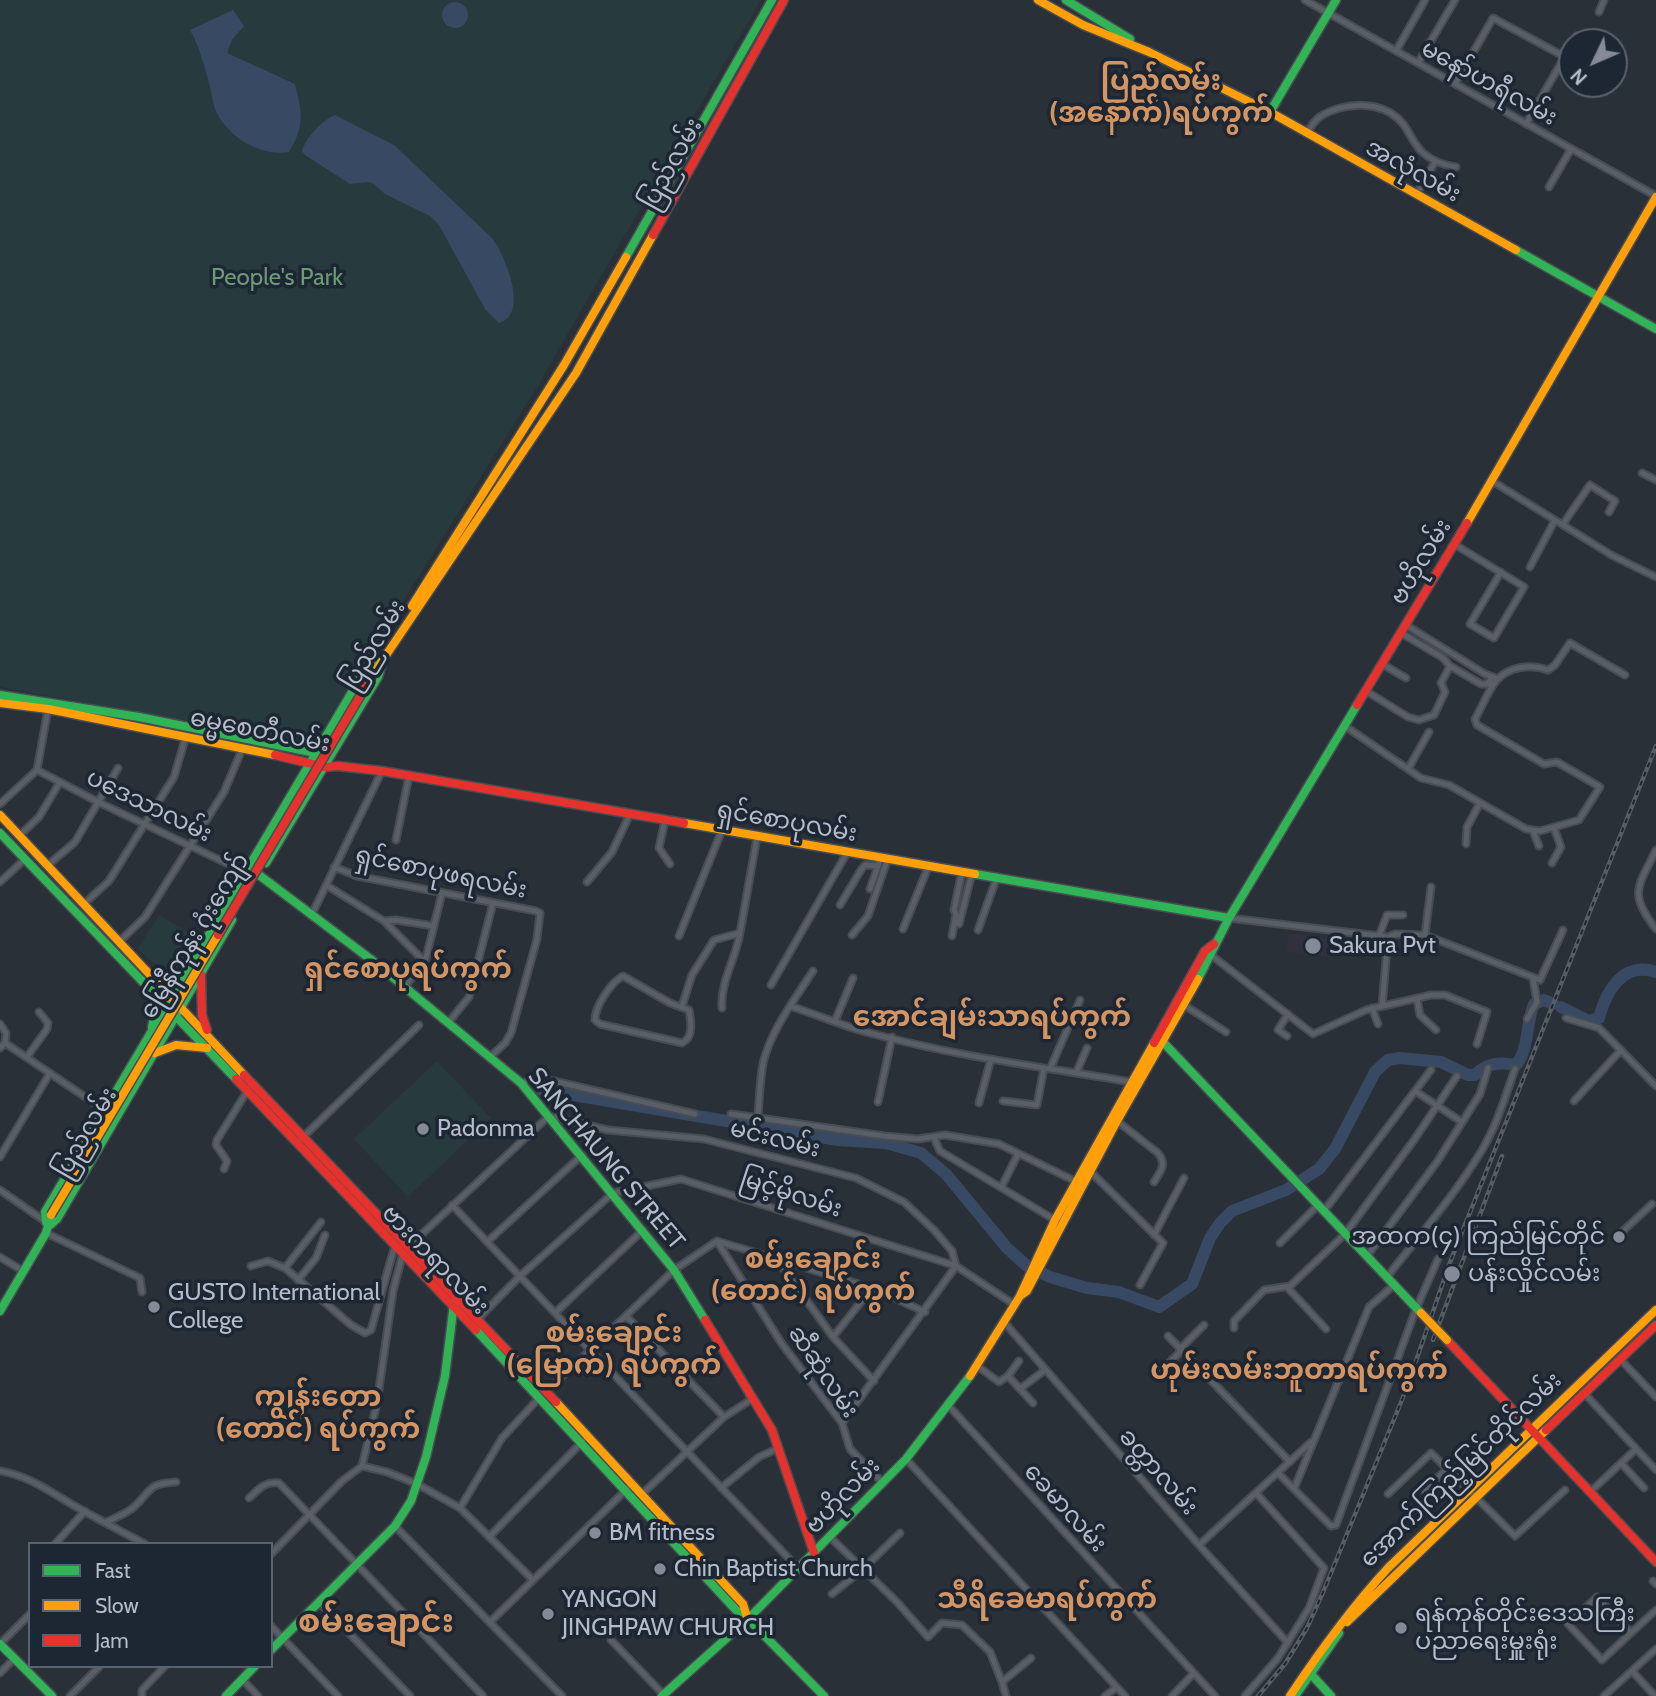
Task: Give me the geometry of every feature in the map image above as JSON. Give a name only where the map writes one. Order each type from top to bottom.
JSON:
[{"type":"main road","name":"ပြည်လမ်း","points":[[0,1298],[48,1224],[57,1219],[258,875],[378,677],[381,661],[470,511],[564,365],[772,0]]},
{"type":"main road","name":"ပြည်လမ်း","points":[[0,1311],[48,1224],[45,1212],[365,670],[381,661],[576,373],[784,0]]},
{"type":"main road","name":"အလုံလမ်း","points":[[1038,0],[1083,25],[1149,52],[1270,112],[1656,329]]},
{"type":"main road","name":"အလုံလမ်း","points":[[1066,0],[1090,12],[1149,52]]},
{"type":"main road","points":[[1270,112],[1336,0]]},
{"type":"main road","name":"ဗဟိုလမ်း","points":[[663,1695],[748,1619],[906,1459],[976,1365],[1028,1282],[1131,1082],[1492,481],[1656,197]]},
{"type":"main road","name":"မြေနီကုန်း ဂုံးကျော်","points":[[48,1224],[381,661]]},
{"type":"main road","name":"ဓမ္မစေတီလမ်း","points":[[0,695],[311,763],[338,766]]},
{"type":"main road","name":"ဓမ္မစေတီလမ်း","points":[[0,703],[139,717],[316,752],[327,763]]},
{"type":"main road","name":"ရှင်စောပုလမ်း","points":[[338,766],[383,771],[848,851],[882,861],[972,872],[1229,918]]},
{"type":"main road","points":[[0,816],[151,974],[184,977]]},
{"type":"main road","name":"ဗားကရာလမ်း","points":[[0,833],[207,1048],[250,1087]]},
{"type":"main road","name":"SANCHAUNG STREET","points":[[258,875],[405,986],[521,1083],[582,1154],[674,1270],[772,1430],[814,1553]]},
{"type":"main road","points":[[77,911],[85,903]]},
{"type":"main road","name":"ဗဟိုလမ်း","points":[[1038,1263],[1055,1220],[1090,1171],[1184,1006],[1208,953]]},
{"type":"main road","points":[[201,973],[202,1015],[210,1038]]},
{"type":"main road","name":"ဗားကရာလမ်း","points":[[151,974],[300,1141],[630,1486],[736,1610],[824,1696]]},
{"type":"main road","points":[[150,990],[155,1012],[150,1035]]},
{"type":"main road","points":[[1162,1041],[1656,1562]]},
{"type":"main road","points":[[155,1053],[176,1045],[207,1048]]},
{"type":"main road","name":"ဗားကရာလမ်း","points":[[346,1188],[395,1244],[406,1250]]},
{"type":"main road","points":[[273,1648],[395,1526],[411,1501],[445,1376],[455,1302]]},
{"type":"main road","name":"အောက်ကြည့်မြင်တိုင်လမ်း","points":[[1309,1672],[1327,1640],[1395,1560],[1656,1310]]},
{"type":"main road","name":"အောက်ကြည့်မြင်တိုင်လမ်း","points":[[1309,1672],[1348,1622],[1402,1567],[1656,1325]]},
{"type":"main road","points":[[1421,1534],[1429,1542]]},
{"type":"main road","points":[[1395,1560],[1402,1567]]},
{"type":"main road","points":[[0,1644],[52,1696]]},
{"type":"main road","points":[[226,1696],[253,1668]]},
{"type":"main road","points":[[1292,1696],[1309,1672],[1331,1696]]},
{"type":"street","points":[[1052,9],[1058,0]]},
{"type":"street","name":"မနော်ဟရီလမ်း","points":[[1305,0],[1656,197]]},
{"type":"street","points":[[1396,51],[1425,0]]},
{"type":"street","points":[[1418,63],[1455,0]]},
{"type":"street","points":[[1599,12],[1604,0]]},
{"type":"street","points":[[1455,84],[1493,18],[1558,53]]},
{"type":"street","points":[[1526,124],[1558,69]]},
{"type":"street","points":[[1307,133],[1321,114],[1353,106],[1376,106],[1402,122],[1422,152],[1435,162],[1456,167]]},
{"type":"street","points":[[1549,187],[1571,149]]},
{"type":"street","points":[[1416,195],[1435,162]]},
{"type":"street","points":[[1642,473],[1656,480]]},
{"type":"street","points":[[1492,481],[1612,555],[1656,577]]},
{"type":"street","points":[[1563,524],[1590,485],[1615,500],[1609,512]]},
{"type":"street","points":[[1530,567],[1555,520]]},
{"type":"street","points":[[1454,544],[1501,572],[1524,587],[1494,638],[1470,624],[1501,572]]},
{"type":"street","points":[[1403,629],[1450,666],[1482,684],[1488,684],[1495,678],[1528,666],[1535,665],[1548,670],[1555,666],[1570,643],[1625,675]]},
{"type":"street","points":[[1403,629],[1495,678]]},
{"type":"street","points":[[1382,664],[1406,678]]},
{"type":"street","points":[[1366,691],[1408,717],[1419,720],[1434,715],[1445,692],[1441,684],[1450,666]]},
{"type":"street","points":[[1345,726],[1420,778],[1449,785],[1533,831],[1579,820],[1600,787],[1557,762],[1544,764],[1477,724],[1475,719],[1495,678]]},
{"type":"street","points":[[0,804],[37,770],[49,706]]},
{"type":"street","points":[[1408,769],[1429,732]]},
{"type":"street","points":[[85,903],[109,881],[174,777],[186,736]]},
{"type":"street","points":[[120,941],[145,917],[224,792],[243,747]]},
{"type":"street","points":[[48,865],[75,842],[118,768]]},
{"type":"street","name":"ပဒေသာလမ်း","points":[[37,770],[246,872]]},
{"type":"street","points":[[311,916],[383,771]]},
{"type":"street","points":[[396,840],[409,776]]},
{"type":"street","points":[[19,836],[39,817],[60,782]]},
{"type":"street","points":[[1466,844],[1467,827],[1480,803]]},
{"type":"street","points":[[587,882],[612,852],[630,814]]},
{"type":"street","points":[[665,820],[659,848],[670,864]]},
{"type":"street","points":[[1552,863],[1561,847],[1554,828]]},
{"type":"street","points":[[679,936],[722,830]]},
{"type":"street","points":[[1533,831],[1539,846]]},
{"type":"street","points":[[722,1008],[723,987],[738,948],[757,837]]},
{"type":"street","points":[[1656,850],[1639,886],[1637,902],[1656,929]]},
{"type":"street","points":[[771,985],[848,851]]},
{"type":"street","points":[[0,882],[24,859]]},
{"type":"street","points":[[870,888],[882,861]]},
{"type":"street","points":[[840,905],[864,865],[882,861]]},
{"type":"street","points":[[852,935],[868,916],[882,861]]},
{"type":"street","points":[[903,929],[929,865]]},
{"type":"street","name":"ရှင်စောပုဖရလမ်း","points":[[334,867],[357,876],[536,911],[540,914],[537,939],[511,1033],[505,1043],[489,1058]]},
{"type":"street","points":[[952,936],[962,871]]},
{"type":"street","points":[[959,924],[972,872]]},
{"type":"street","points":[[978,930],[997,877]]},
{"type":"street","points":[[326,885],[384,921],[425,962]]},
{"type":"street","points":[[1425,935],[1432,887]]},
{"type":"street","points":[[405,986],[425,962],[442,893]]},
{"type":"street","points":[[448,1023],[469,997],[493,903]]},
{"type":"street","points":[[1387,946],[1373,943],[1376,935],[1387,915],[1403,915]]},
{"type":"street","points":[[1229,918],[1388,937],[1395,934],[1425,935],[1540,980],[1563,930]]},
{"type":"street","points":[[384,921],[396,920],[434,926]]},
{"type":"street","points":[[682,1006],[692,975],[714,940],[740,933]]},
{"type":"street","points":[[1382,1006],[1388,937]]},
{"type":"street","points":[[1208,953],[1313,1034],[1372,1008],[1432,995],[1445,995],[1488,1013],[1477,1044]]},
{"type":"street","points":[[758,1118],[763,1064],[768,1048],[790,1006],[813,971]]},
{"type":"street","points":[[623,976],[670,1003],[682,1006],[689,1010],[691,1035],[682,1043],[600,1024],[594,1016],[606,995],[623,976]]},
{"type":"street","points":[[835,1021],[853,978]]},
{"type":"street","points":[[1527,1019],[1537,1002],[1533,978]]},
{"type":"street","points":[[1418,999],[1420,1015],[1436,1030]]},
{"type":"street","points":[[1003,1101],[1037,1105],[1047,1068],[1080,1000]]},
{"type":"street","points":[[790,1006],[892,1037],[991,1059],[1131,1082]]},
{"type":"street","points":[[1184,1006],[1226,1032]]},
{"type":"street","points":[[1372,1008],[1378,1024]]},
{"type":"street","points":[[27,1057],[47,1029],[48,1023],[38,1012]]},
{"type":"street","points":[[1287,1037],[1278,1030],[1288,1014]]},
{"type":"street","points":[[1566,1018],[1599,1028],[1656,1086]]},
{"type":"street","points":[[0,1024],[6,1033],[5,1043],[0,1048]]},
{"type":"street","points":[[300,1141],[419,1025]]},
{"type":"street","points":[[878,1102],[892,1037]]},
{"type":"street","points":[[5,1043],[106,1111]]},
{"type":"street","points":[[1076,1073],[1087,1048]]},
{"type":"street","points":[[1574,1101],[1621,1051]]},
{"type":"street","points":[[979,1103],[991,1059]]},
{"type":"street","points":[[1367,1256],[1437,1161],[1480,1094],[1488,1068]]},
{"type":"street","points":[[1387,1277],[1483,1149],[1516,1069]]},
{"type":"street","points":[[1280,1243],[1321,1208],[1431,1070]]},
{"type":"street","points":[[0,1157],[50,1073]]},
{"type":"street","points":[[1234,1328],[1234,1321],[1264,1290],[1287,1287],[1345,1234],[1457,1076]]},
{"type":"street","points":[[521,1083],[545,1079],[695,1114]]},
{"type":"street","points":[[223,1169],[228,1161],[216,1145],[217,1140],[250,1087]]},
{"type":"street","points":[[1415,1091],[1462,1122]]},
{"type":"street","points":[[731,1114],[848,1132],[918,1139],[945,1135],[999,1144],[1080,1183]]},
{"type":"street","points":[[273,1552],[342,1481],[362,1466],[377,1403],[393,1291],[406,1250],[549,1116]]},
{"type":"street","name":"မင်းလမ်း","points":[[549,1116],[608,1130],[704,1139],[856,1178],[904,1202],[952,1251],[956,1266]]},
{"type":"street","points":[[1117,1121],[1163,1159],[1163,1167],[1154,1182]]},
{"type":"street","points":[[934,1138],[940,1152],[968,1170],[1002,1186],[1055,1220]]},
{"type":"street","points":[[486,1242],[582,1154]]},
{"type":"street","points":[[1002,1186],[1018,1154]]},
{"type":"street","points":[[1090,1171],[1163,1243],[1140,1284]]},
{"type":"street","points":[[1154,1235],[1184,1178]]},
{"type":"street","name":"မြင့်မိုလမ်း","points":[[612,1193],[662,1181],[694,1181],[956,1266],[1015,1305]]},
{"type":"street","points":[[0,1190],[48,1224],[140,1278],[142,1292]]},
{"type":"street","points":[[475,1322],[520,1276],[612,1193]]},
{"type":"street","points":[[1623,1231],[1651,1204]]},
{"type":"street","points":[[452,1205],[799,1569]]},
{"type":"street","points":[[285,1268],[321,1222]]},
{"type":"street","points":[[555,1313],[643,1230]]},
{"type":"street","points":[[298,1280],[316,1258],[325,1235]]},
{"type":"street","points":[[460,1508],[502,1438],[543,1394],[674,1270],[717,1241],[872,1288],[925,1312]]},
{"type":"street","name":"ဆီဆုံလမ်း","points":[[717,1241],[782,1344],[842,1423],[850,1449],[883,1483]]},
{"type":"street","points":[[251,1266],[268,1261],[285,1268],[351,1325],[365,1333],[369,1332],[374,1322],[395,1244]]},
{"type":"street","points":[[0,1257],[18,1268]]},
{"type":"street","points":[[776,1258],[833,1337],[874,1381]]},
{"type":"street","points":[[1279,1474],[1331,1527],[1336,1525],[1438,1259]]},
{"type":"street","points":[[842,1423],[956,1266]]},
{"type":"street","points":[[1294,1489],[1368,1307],[1394,1285]]},
{"type":"street","points":[[1287,1287],[1326,1329]]},
{"type":"street","points":[[833,1337],[872,1288]]},
{"type":"street","points":[[626,1316],[724,1417]]},
{"type":"street","name":"ခတ္တာလမ်း","points":[[1004,1322],[1288,1643]]},
{"type":"street","points":[[1158,1374],[1204,1325]]},
{"type":"street","points":[[1168,1336],[1290,1462]]},
{"type":"street","points":[[1613,1352],[1656,1397]]},
{"type":"street","points":[[976,1365],[999,1382],[1008,1376],[1019,1361]]},
{"type":"street","points":[[1021,1388],[1045,1370]]},
{"type":"street","points":[[1008,1376],[1033,1403]]},
{"type":"street","points":[[1576,1385],[1656,1470]]},
{"type":"street","points":[[640,1497],[724,1417],[752,1399]]},
{"type":"street","name":"ခေမာလမ်း","points":[[948,1405],[1215,1696]]},
{"type":"street","points":[[489,1537],[584,1440]]},
{"type":"street","points":[[1199,1545],[1313,1440]]},
{"type":"street","points":[[721,1488],[759,1457],[779,1448]]},
{"type":"street","points":[[1591,1492],[1636,1449]]},
{"type":"street","points":[[1388,1494],[1431,1453],[1515,1536],[1565,1490]]},
{"type":"street","points":[[906,1459],[1125,1696]]},
{"type":"street","points":[[1621,1463],[1644,1488]]},
{"type":"street","points":[[362,1466],[387,1472],[460,1508],[533,1580]]},
{"type":"street","points":[[1424,1490],[1448,1468]]},
{"type":"street","points":[[0,1471],[22,1476],[45,1487],[141,1542]]},
{"type":"street","points":[[106,1522],[134,1508],[152,1487],[176,1482]]},
{"type":"street","points":[[248,1498],[262,1486],[271,1482],[279,1483],[483,1696]]},
{"type":"street","points":[[490,1622],[630,1486]]},
{"type":"street","points":[[1245,1696],[1288,1643],[1309,1608],[1324,1568],[1257,1494]]},
{"type":"street","points":[[57,1542],[85,1511]]},
{"type":"street","points":[[395,1526],[562,1696]]},
{"type":"street","points":[[832,1594],[900,1533]]},
{"type":"street","points":[[830,1537],[928,1637],[942,1623],[962,1625],[990,1652],[1006,1696]]},
{"type":"street","points":[[1632,1633],[1597,1597],[1568,1624],[1602,1660],[1632,1633],[1656,1610]]},
{"type":"street","points":[[319,1602],[410,1696]]},
{"type":"street","points":[[0,1644],[28,1616]]},
{"type":"street","points":[[273,1628],[338,1696]]},
{"type":"street","points":[[611,1640],[663,1695]]},
{"type":"street","points":[[1604,1696],[1656,1649]]},
{"type":"street","points":[[1002,1682],[1031,1657]]},
{"type":"street","points":[[0,1674],[15,1658]]},
{"type":"street","points":[[70,1696],[98,1668]]},
{"type":"street","points":[[142,1696],[142,1690],[163,1668]]},
{"type":"street","points":[[1632,1671],[1655,1696]]},
{"type":"street","points":[[1172,1696],[1193,1674]]},
{"type":"street","points":[[242,1679],[258,1696]]},
{"type":"street","points":[[1105,1696],[1117,1687]]},
{"type":"shaded area","name":"Sakura Pvt","points":[[1289,933],[1340,940],[1338,958],[1286,951]]},
{"type":"green space","name":"People's Park","points":[[0,0],[761,0],[534,392],[313,745],[0,687]]},
{"type":"green space","points":[[159,915],[197,938],[181,966],[156,964],[138,948]]},
{"type":"green space","name":"Padonma","points":[[437,1061],[491,1118],[408,1197],[354,1139]]},
{"type":"water","points":[[455,2],[464,6],[468,15],[464,24],[455,28],[446,24],[442,15],[446,6]]},
{"type":"water","points":[[233,10],[244,26],[232,40],[227,53],[295,84],[301,119],[298,134],[289,152],[268,152],[247,144],[222,122],[216,110],[202,58],[190,30]]},
{"type":"water","points":[[335,115],[394,145],[492,238],[503,257],[512,284],[513,308],[508,317],[499,323],[485,309],[439,225],[430,216],[385,194],[374,184],[350,184],[305,155],[302,151],[310,136]]},
{"type":"waterway","points":[[1561,1007],[1589,1021],[1599,1018],[1611,989],[1625,975],[1644,970],[1656,972]]},
{"type":"waterway","points":[[538,1089],[838,1140],[886,1143],[921,1153],[946,1174],[1007,1248],[1027,1266],[1050,1277],[1087,1288],[1119,1292],[1159,1307],[1192,1284],[1210,1238],[1232,1211],[1286,1190],[1319,1169],[1335,1149],[1375,1072],[1388,1060],[1400,1058],[1441,1062],[1468,1075],[1475,1075],[1494,1064],[1516,1065],[1523,1052],[1534,1004],[1544,1000],[1553,1004]]},
{"type":"railway","points":[[1258,1696],[1285,1664],[1307,1628],[1324,1590],[1406,1390],[1449,1265],[1656,746]]},
{"type":"railway","points":[[1433,1340],[1502,1156]]},
{"type":"traffic: fast","points":[[626,257],[772,0]]},
{"type":"traffic: fast","points":[[1066,0],[1130,39]]},
{"type":"traffic: fast","points":[[1270,112],[1336,0]]},
{"type":"traffic: fast","points":[[1516,250],[1656,329]]},
{"type":"traffic: fast","points":[[46,1222],[45,1212],[365,670],[379,661]]},
{"type":"traffic: fast","points":[[266,863],[378,677],[382,664]]},
{"type":"traffic: fast","points":[[0,695],[139,717],[321,754]]},
{"type":"traffic: fast","points":[[1198,979],[1229,918],[1357,705]]},
{"type":"traffic: fast","points":[[0,833],[236,1079]]},
{"type":"traffic: fast","points":[[975,874],[1229,918]]},
{"type":"traffic: fast","points":[[259,875],[373,961],[521,1083],[674,1270],[705,1320]]},
{"type":"traffic: fast","points":[[50,1225],[57,1219],[232,920]]},
{"type":"traffic: fast","points":[[151,974],[184,977]]},
{"type":"traffic: fast","points":[[151,990],[155,1012],[152,1027]]},
{"type":"traffic: fast","points":[[1162,1041],[1421,1313]]},
{"type":"traffic: fast","points":[[0,1311],[46,1233],[51,1215]]},
{"type":"traffic: fast","points":[[273,1648],[395,1526],[411,1501],[426,1457],[445,1376],[454,1303]]},
{"type":"traffic: fast","points":[[476,1330],[736,1610],[824,1696]]},
{"type":"traffic: fast","points":[[662,1696],[748,1619],[906,1459],[970,1376]]},
{"type":"traffic: fast","points":[[1295,1696],[1339,1633]]},
{"type":"traffic: fast","points":[[0,1644],[52,1696]]},
{"type":"traffic: fast","points":[[226,1696],[253,1668]]},
{"type":"traffic: fast","points":[[1309,1672],[1331,1696]]},
{"type":"traffic: slow","points":[[1038,0],[1083,25],[1149,52],[1270,112],[1516,250]]},
{"type":"traffic: slow","points":[[1467,523],[1656,197]]},
{"type":"traffic: slow","points":[[372,676],[576,373],[653,235]]},
{"type":"traffic: slow","points":[[412,606],[564,365],[626,257]]},
{"type":"traffic: slow","points":[[0,703],[48,709],[275,755]]},
{"type":"traffic: slow","points":[[0,815],[244,1075]]},
{"type":"traffic: slow","points":[[684,823],[975,874]]},
{"type":"traffic: slow","points":[[51,1215],[218,935]]},
{"type":"traffic: slow","points":[[1020,1296],[1027,1291],[1117,1121],[1198,979]]},
{"type":"traffic: slow","points":[[970,1376],[1020,1296],[1055,1220],[1154,1043]]},
{"type":"traffic: slow","points":[[155,1053],[176,1045],[207,1048]]},
{"type":"traffic: slow","points":[[1290,1696],[1336,1630],[1388,1568],[1656,1310]]},
{"type":"traffic: slow","points":[[1421,1313],[1447,1340]]},
{"type":"traffic: slow","points":[[556,1402],[743,1604],[747,1617]]},
{"type":"traffic: slow","points":[[1347,1622],[1546,1430]]},
{"type":"traffic: jam","points":[[653,235],[784,0]]},
{"type":"traffic: jam","points":[[1357,705],[1467,523]]},
{"type":"traffic: jam","points":[[218,935],[372,676]]},
{"type":"traffic: jam","points":[[275,755],[325,767],[382,771],[684,823]]},
{"type":"traffic: jam","points":[[1154,1043],[1205,951],[1214,944]]},
{"type":"traffic: jam","points":[[201,975],[202,1015],[207,1030]]},
{"type":"traffic: jam","points":[[244,1075],[556,1402]]},
{"type":"traffic: jam","points":[[236,1079],[476,1330]]},
{"type":"traffic: jam","points":[[705,1320],[772,1430],[814,1553]]},
{"type":"traffic: jam","points":[[1546,1430],[1656,1325]]},
{"type":"traffic: jam","points":[[1447,1340],[1656,1562]]},
{"type":"place","name":"Sakura Pvt","points":[[1313,946]]},
{"type":"place","name":"Padonma","points":[[423,1129]]},
{"type":"place","name":"အထက(၄) ကြည်မြင်တိုင်","points":[[1619,1237]]},
{"type":"place","name":"ပန်းလှိုင်လမ်း","points":[[1452,1274]]},
{"type":"place","name":"GUSTO International College","points":[[154,1307]]},
{"type":"place","name":"BM fitness","points":[[595,1533]]},
{"type":"place","name":"Chin Baptist Church","points":[[660,1569]]},
{"type":"place","name":"YANGON JINGHPAW CHURCH","points":[[548,1614]]},
{"type":"place","name":"ရန်ကုန်တိုင်းဒေသကြီး ပညာရေးမှူးရုံး","points":[[1401,1628]]},
{"type":"district","name":"ပြည်လမ်း (အနောက်)ရပ်ကွက်","points":[[1161,98]]},
{"type":"district","name":"ရှင်စောပုရပ်ကွက်","points":[[408,970]]},
{"type":"district","name":"အောင်ချမ်းသာရပ်ကွက်","points":[[992,1018]]},
{"type":"district","name":"စမ်းချောင်း (တောင်) ရပ်ကွက်","points":[[813,1276]]},
{"type":"district","name":"စမ်းချောင်း (မြောက်) ရပ်ကွက်","points":[[614,1350]]},
{"type":"district","name":"ဟုမ်းလမ်းဘူတာရပ်ကွက်","points":[[1299,1371]]},
{"type":"district","name":"ကျွန်းတော (တောင်) ရပ်ကွက်","points":[[318,1414]]},
{"type":"district","name":"သီရိခေမာရပ်ကွက်","points":[[1047,1600]]},
{"type":"district","name":"စမ်းချောင်း","points":[[376,1623]]}]
